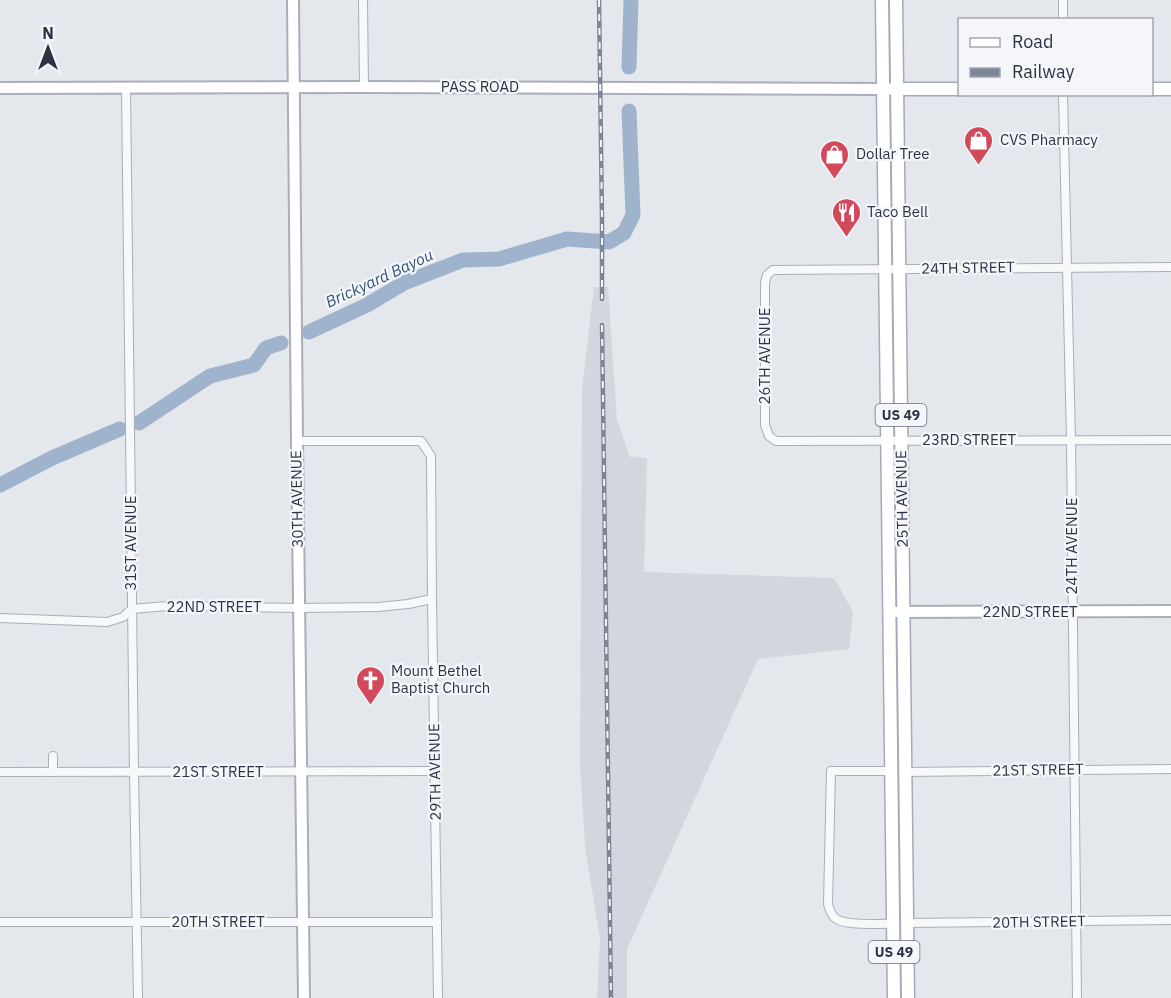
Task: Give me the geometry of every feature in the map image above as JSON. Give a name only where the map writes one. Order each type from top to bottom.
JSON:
[{"type":"main road","name":"30TH AVENUE","points":[[293,0],[304,998]]},
{"type":"main road","name":"25TH AVENUE","points":[[882,0],[894,998]]},
{"type":"main road","name":"25TH AVENUE","points":[[896,0],[908,998]]},
{"type":"main road","name":"PASS ROAD","points":[[0,88],[958,89]]},
{"type":"main road","points":[[1153,89],[1171,89]]},
{"type":"main road","name":"22ND STREET","points":[[890,613],[1171,611]]},
{"type":"street","points":[[363,0],[364,87]]},
{"type":"street","points":[[1063,0],[1063,18]]},
{"type":"street","name":"31ST AVENUE","points":[[126,88],[138,998]]},
{"type":"street","name":"24TH AVENUE","points":[[1063,96],[1071,440],[1077,998]]},
{"type":"street","name":"24TH STREET","points":[[767,275],[773,270],[1171,267]]},
{"type":"street","name":"26TH AVENUE","points":[[767,275],[765,284],[765,425],[769,436]]},
{"type":"street","name":"23RD STREET","points":[[769,436],[776,441],[1171,440]]},
{"type":"street","name":"29TH AVENUE","points":[[297,441],[421,441],[431,456],[438,998]]},
{"type":"street","name":"22ND STREET","points":[[0,618],[107,622],[123,617],[132,609],[167,606],[378,607],[432,599]]},
{"type":"street","points":[[53,772],[54,756]]},
{"type":"street","name":"21ST STREET","points":[[905,772],[1171,769]]},
{"type":"street","name":"21ST STREET","points":[[0,772],[435,771]]},
{"type":"street","points":[[892,771],[831,771],[828,904],[834,918],[843,922],[893,924]]},
{"type":"street","name":"20TH STREET","points":[[907,923],[1171,920]]},
{"type":"street","name":"20TH STREET","points":[[0,922],[437,922]]},
{"type":"shaded area","points":[[594,287],[608,287],[617,420],[630,457],[647,458],[644,572],[834,578],[853,612],[849,649],[758,659],[627,949],[627,998],[597,998],[600,939],[585,846],[580,764],[582,389]]},
{"type":"waterway","name":"Brickyard Bayou","points":[[629,67],[631,0]]},
{"type":"waterway","name":"Brickyard Bayou","points":[[309,332],[367,305],[404,283],[463,260],[499,259],[567,239],[609,242],[624,233],[633,215],[629,111]]},
{"type":"waterway","name":"Brickyard Bayou","points":[[139,423],[210,376],[254,365],[266,348],[281,343]]},
{"type":"waterway","name":"Brickyard Bayou","points":[[0,485],[52,458],[120,429]]},
{"type":"railway","points":[[599,0],[602,299]]},
{"type":"railway","points":[[602,325],[611,998]]},
{"type":"place","name":"CVS Pharmacy","points":[[979,166]]},
{"type":"place","name":"Dollar Tree","points":[[835,180]]},
{"type":"place","name":"Taco Bell","points":[[846,238]]},
{"type":"place","name":"Mount Bethel Baptist Church","points":[[370,706]]}]
